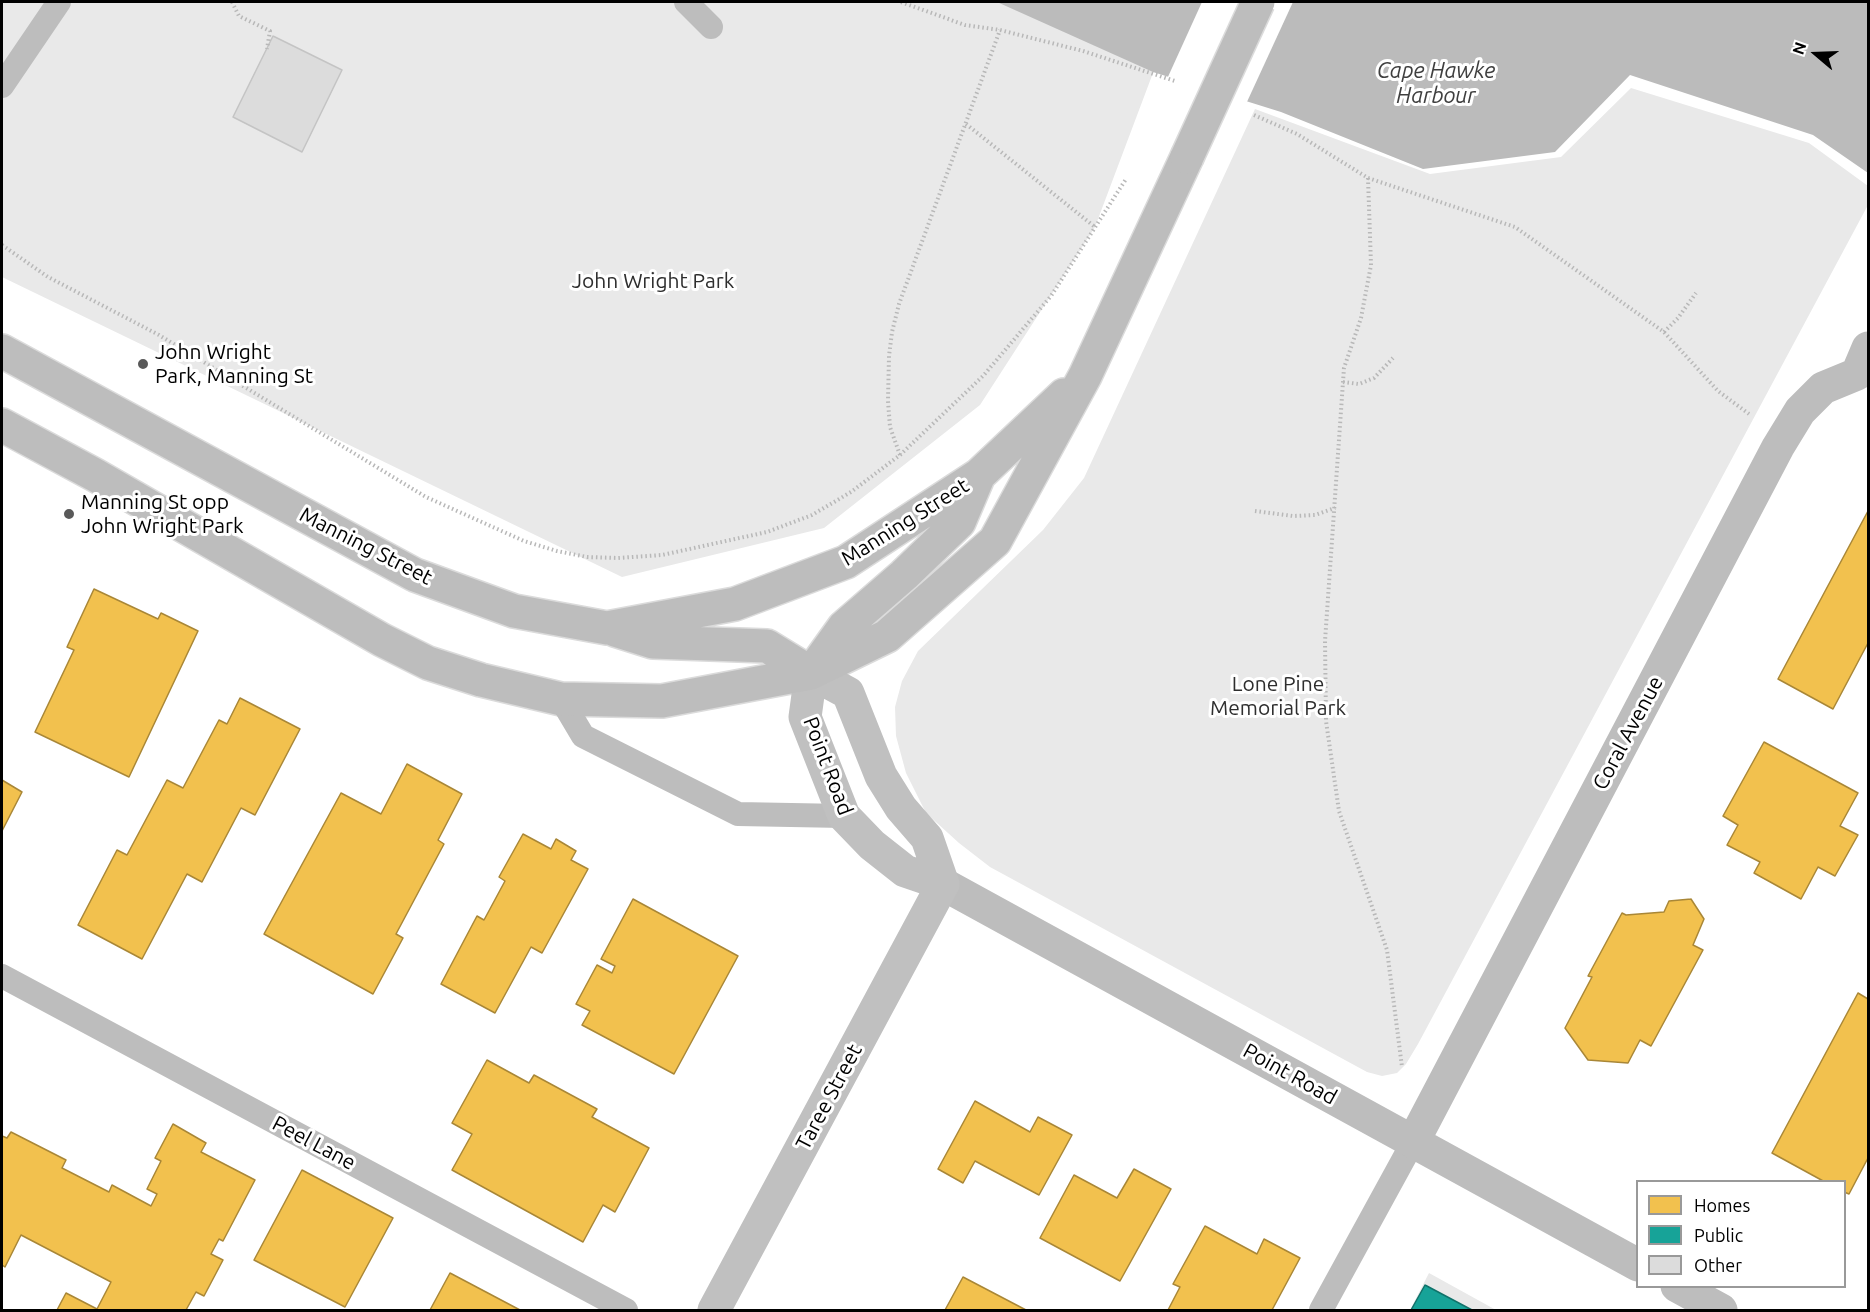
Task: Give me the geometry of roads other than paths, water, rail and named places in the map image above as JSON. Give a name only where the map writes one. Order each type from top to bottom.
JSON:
[{"type":"main road","name":"Manning Street","points":[[2,425],[95,474],[382,640],[428,663],[481,680],[561,699],[662,701],[811,673],[887,636],[995,542],[1085,376],[1258,2]]},
{"type":"main road","name":"Manning Street","points":[[2,351],[415,575],[514,611],[607,628],[735,604],[846,562],[980,475],[1085,376]]},
{"type":"main road","name":"Coral Avenue","points":[[1413,1142],[1778,447],[1800,411],[1823,388],[1865,368]]},
{"type":"main road","points":[[607,628],[653,642],[766,646],[811,673],[844,627],[904,575],[959,522],[980,475]]},
{"type":"main road","name":"Point Road","points":[[943,884],[1636,1264]]},
{"type":"main road","points":[[1679,1288],[1721,1311]]},
{"type":"street","name":"Point Road","points":[[811,673],[848,693],[881,776],[902,808],[927,838],[943,884],[905,871],[872,845],[844,816],[805,717],[811,673]]},
{"type":"street","name":"Taree Street","points":[[714,1311],[943,884]]},
{"type":"lane","points":[[2,86],[59,2]]},
{"type":"lane","points":[[686,2],[711,27]]},
{"type":"lane","points":[[561,699],[583,736],[738,814],[844,816]]},
{"type":"lane","name":"Peel Lane","points":[[2,976],[626,1311]]},
{"type":"lane","points":[[1321,1311],[1413,1142]]},
{"type":"water","name":"Cape Hawke Harbour","points":[[997,2],[1868,2],[1868,173],[1813,135],[1630,75],[1555,152],[1423,169],[1281,112],[1153,72]]},
{"type":"place","name":"John Wright Park, Manning St","points":[[143,364]]},
{"type":"place","name":"Manning St opp John Wright Park","points":[[69,514]]},
{"type":"park label","name":"John Wright Park","points":[[653,281]]},
{"type":"park label","name":"Lone Pine Memorial Park","points":[[1278,696]]}]
